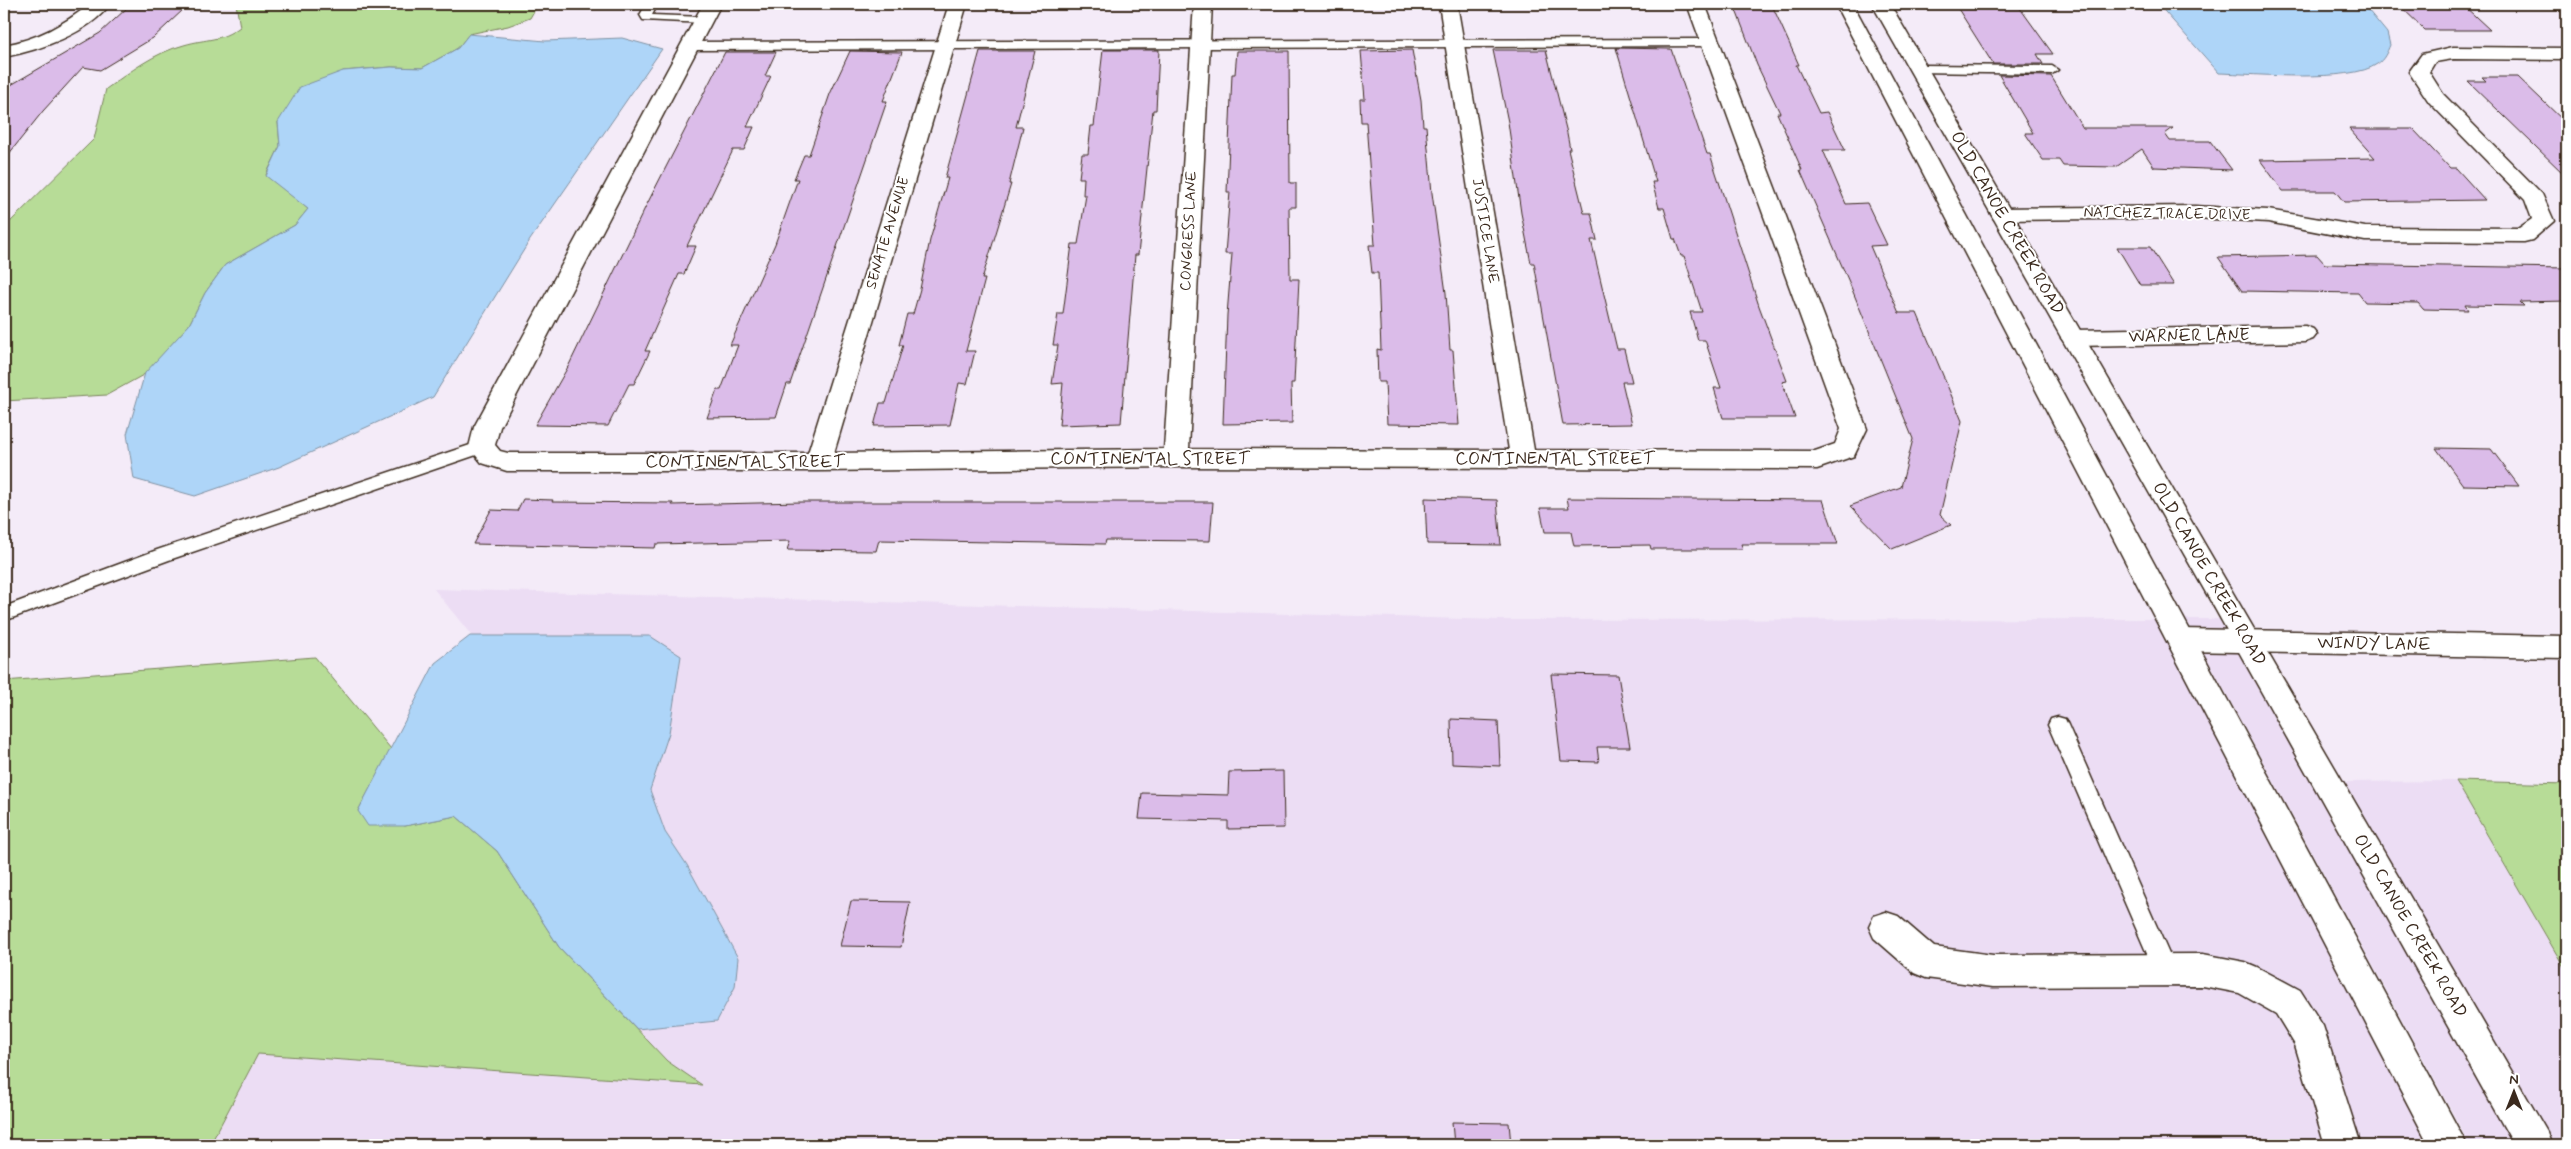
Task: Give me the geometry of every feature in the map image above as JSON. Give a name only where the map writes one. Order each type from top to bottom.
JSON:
[{"type":"street","points":[[4,51],[36,46],[65,32],[101,4]]},
{"type":"street","name":"SENATE AVENUE","points":[[818,462],[958,4]]},
{"type":"street","name":"CONGRESS LANE","points":[[1176,458],[1203,4]]},
{"type":"street","name":"JUSTICE LANE","points":[[1448,4],[1523,459]]},
{"type":"street","name":"CONTINENTAL STREET","points":[[482,447],[491,457],[507,462],[818,462],[1176,458],[1817,460],[1845,450],[1854,429],[1696,4]]},
{"type":"street","points":[[1844,4],[2449,1145]]},
{"type":"street","name":"OLD CANOE CREEK ROAD","points":[[1881,4],[2248,642],[2534,1145]]},
{"type":"street","points":[[482,447],[487,427],[708,12]]},
{"type":"street","name":"NATCHEZ TRACE DRIVE","points":[[2002,214],[2195,212],[2268,216],[2365,234],[2524,235],[2543,221],[2534,198],[2436,98],[2419,72],[2429,58],[2453,53],[2567,54]]},
{"type":"street","name":"WARNER LANE","points":[[2073,338],[2305,334]]},
{"type":"street","name":"WINDY LANE","points":[[2182,640],[2567,647]]},
{"type":"street","points":[[1886,926],[1926,962],[1993,971],[2203,970],[2245,978],[2288,1002],[2311,1038],[2343,1145]]},
{"type":"lane","points":[[652,4],[646,15],[647,18],[708,12]]},
{"type":"lane","points":[[690,46],[1710,42]]},
{"type":"lane","points":[[1919,69],[2052,70]]},
{"type":"lane","points":[[4,614],[163,555],[482,447]]},
{"type":"lane","points":[[2058,725],[2165,970]]},
{"type":"shaded area","points":[[434,589],[1500,620],[2155,619],[2429,1145],[210,1145],[258,1054],[701,1085],[667,1061],[637,1029],[717,1021],[735,987],[738,958],[687,865],[665,832],[650,790],[669,733],[650,636],[472,636]]},
{"type":"shaded area","points":[[2186,619],[2219,619],[2514,1145],[2470,1145]]},
{"type":"shaded area","points":[[2456,781],[2567,972],[2567,1145],[2555,1145],[2345,782]]},
{"type":"green space","points":[[236,4],[538,4],[530,18],[508,26],[469,34],[458,48],[422,68],[391,67],[343,71],[278,122],[280,146],[266,175],[308,209],[295,225],[225,265],[205,293],[189,325],[145,374],[107,395],[4,401],[4,228],[94,139],[106,89],[143,63],[173,48],[233,32],[240,27]]},
{"type":"green space","points":[[315,657],[391,749],[358,811],[405,826],[456,816],[497,851],[559,947],[667,1061],[702,1085],[258,1054],[210,1145],[4,1145],[4,681]]},
{"type":"green space","points":[[2456,781],[2567,784],[2567,972]]},
{"type":"water","points":[[2158,4],[2363,4],[2387,33],[2390,45],[2383,58],[2377,64],[2364,70],[2346,74],[2278,76],[2219,73]]},
{"type":"water","points":[[469,34],[545,41],[622,38],[662,49],[530,240],[433,397],[279,467],[195,496],[134,479],[127,434],[145,373],[189,325],[205,293],[225,265],[295,225],[308,209],[266,176],[280,146],[278,122],[300,87],[343,71],[391,67],[422,68],[458,48]]},
{"type":"water","points":[[470,636],[650,636],[681,656],[669,733],[650,790],[665,832],[687,865],[738,958],[735,987],[717,1021],[637,1029],[559,947],[497,851],[456,816],[405,826],[368,826],[358,811],[435,663]]},
{"type":"building","points":[[1955,4],[2017,4],[2053,54],[2037,54],[2043,64],[1993,64]]},
{"type":"building","points":[[2398,4],[2462,4],[2490,30],[2425,30]]},
{"type":"building","points":[[1734,5],[1772,5],[1799,65],[1796,65],[1819,113],[1827,112],[1845,150],[1823,150],[1846,204],[1867,203],[1887,245],[1870,246],[1899,313],[1917,313],[1962,421],[1940,515],[1951,525],[1892,549],[1850,506],[1901,487],[1913,439],[1849,282],[1800,170],[1802,170],[1777,113],[1780,113],[1757,65]]},
{"type":"building","points":[[127,8],[184,9],[153,38],[100,70],[83,67],[43,111],[4,160],[4,89],[100,33]]},
{"type":"building","points":[[1616,48],[1671,49],[1707,154],[1710,154],[1759,306],[1787,381],[1782,382],[1795,418],[1723,418],[1714,388],[1721,388],[1705,340],[1698,340],[1690,312],[1702,312],[1684,256],[1681,256],[1675,239],[1673,239],[1664,208],[1659,208],[1652,182],[1656,182]]},
{"type":"building","points":[[1103,50],[1159,50],[1156,110],[1153,110],[1138,255],[1135,255],[1121,423],[1059,425],[1063,383],[1052,384],[1058,345],[1053,345],[1058,314],[1063,314],[1072,244],[1078,244],[1086,195],[1083,195],[1084,178],[1079,178],[1082,154],[1088,154],[1091,126],[1094,126]]},
{"type":"building","points":[[1412,50],[1421,100],[1423,126],[1426,126],[1432,193],[1446,293],[1450,350],[1453,350],[1459,425],[1387,424],[1385,382],[1378,382],[1377,349],[1381,350],[1378,273],[1372,273],[1369,245],[1375,245],[1366,122],[1361,122],[1360,99],[1365,99],[1361,51]]},
{"type":"building","points":[[1493,50],[1546,50],[1567,133],[1570,149],[1568,149],[1584,213],[1591,213],[1597,240],[1591,240],[1617,349],[1624,349],[1632,382],[1622,382],[1632,424],[1563,425],[1534,263],[1531,263],[1521,213],[1508,122]]},
{"type":"building","points":[[850,51],[902,52],[883,101],[887,101],[790,384],[787,384],[776,417],[707,418],[717,390],[721,390],[738,345],[730,345],[775,244],[798,179],[794,179],[804,155],[809,155],[830,94]]},
{"type":"building","points":[[980,51],[1035,51],[1016,127],[1023,127],[1009,184],[1011,184],[982,279],[985,279],[966,351],[975,351],[967,384],[959,383],[950,425],[874,426],[880,403],[886,403],[903,345],[899,345],[907,314],[913,314],[930,240],[948,178],[945,178]]},
{"type":"building","points":[[1237,51],[1289,51],[1290,183],[1296,183],[1296,207],[1289,207],[1290,279],[1299,279],[1294,383],[1291,383],[1292,423],[1223,424],[1227,315],[1232,254],[1225,254],[1230,192],[1227,192],[1232,74],[1235,74]]},
{"type":"building","points":[[725,52],[776,52],[765,76],[771,76],[747,127],[754,127],[744,150],[733,150],[687,246],[696,246],[684,274],[679,274],[645,351],[650,351],[634,384],[629,384],[608,426],[535,425],[569,365],[645,208]]},
{"type":"building","points":[[1999,75],[2051,76],[2083,128],[2173,128],[2165,134],[2170,141],[2210,141],[2232,170],[2154,167],[2142,149],[2116,167],[2063,166],[2059,160],[2043,160],[2025,133],[2033,133]]},
{"type":"building","points":[[2482,77],[2518,77],[2567,124],[2567,177],[2468,81],[2486,81]]},
{"type":"building","points":[[2349,129],[2413,129],[2450,168],[2456,168],[2485,200],[2344,202],[2335,191],[2283,191],[2260,160],[2375,158]]},
{"type":"building","points":[[2117,247],[2150,247],[2174,285],[2140,285]]},
{"type":"building","points":[[2317,255],[2325,264],[2567,268],[2567,301],[2520,302],[2524,306],[2465,305],[2468,310],[2423,309],[2418,303],[2365,302],[2358,293],[2242,291],[2218,257]]},
{"type":"building","points":[[2436,448],[2491,449],[2519,486],[2463,485]]},
{"type":"building","points":[[1425,498],[1497,500],[1501,545],[1427,544]]},
{"type":"building","points":[[1567,498],[1823,500],[1838,544],[1741,544],[1743,549],[1651,549],[1650,545],[1574,546],[1571,532],[1545,532],[1540,508],[1569,508]]},
{"type":"building","points":[[523,499],[553,500],[552,502],[673,503],[672,505],[801,502],[1213,502],[1210,541],[1106,540],[1105,544],[879,540],[876,551],[787,550],[790,541],[656,544],[655,548],[473,544],[491,510],[517,511]]},
{"type":"building","points":[[1551,674],[1618,675],[1630,747],[1597,747],[1599,762],[1561,761]]},
{"type":"building","points":[[1451,719],[1498,721],[1500,766],[1452,764]]},
{"type":"building","points":[[1283,771],[1284,828],[1228,829],[1228,821],[1139,819],[1142,793],[1228,795],[1229,772]]},
{"type":"building","points":[[851,901],[910,902],[901,947],[840,946]]},
{"type":"building","points":[[1452,1122],[1509,1123],[1511,1145],[1454,1145]]}]
